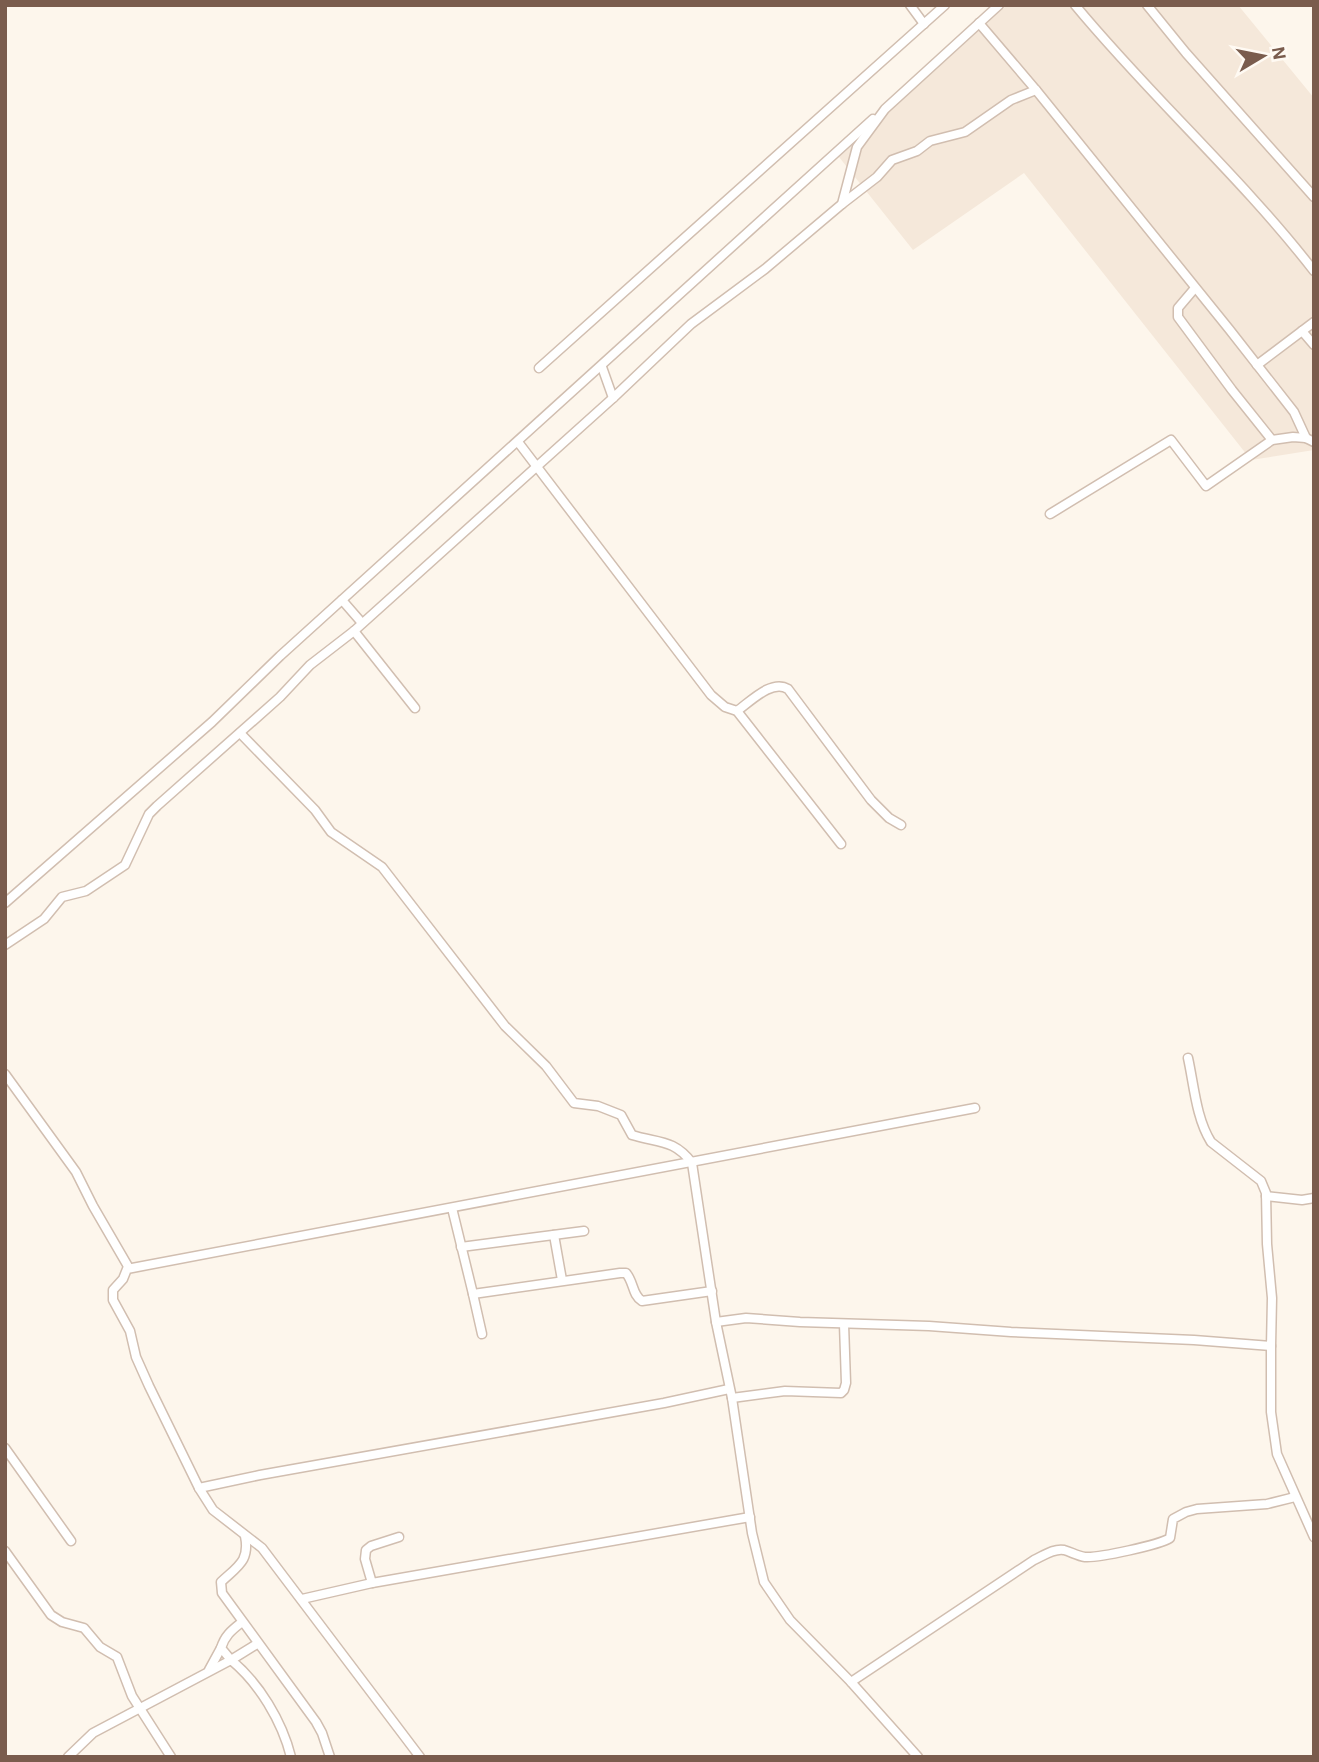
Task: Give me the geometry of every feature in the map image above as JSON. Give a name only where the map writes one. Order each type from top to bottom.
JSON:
[{"type":"street","points":[[910,5],[924,24]]},
{"type":"street","points":[[539,368],[945,5]]},
{"type":"street","points":[[5,903],[212,722],[342,600],[999,5]]},
{"type":"street","points":[[1075,5],[1264,212],[1314,271]]},
{"type":"street","points":[[1147,5],[1314,197]]},
{"type":"street","points":[[979,23],[1257,365],[1294,412],[1310,440]]},
{"type":"street","points":[[5,946],[44,919],[62,897],[86,891],[125,865],[149,814],[240,733],[310,665],[354,631],[537,467],[691,324],[765,269],[877,177],[892,160],[917,151],[930,141],[958,135],[1011,100],[1036,90]]},
{"type":"street","points":[[842,204],[858,147],[885,109]]},
{"type":"street","points":[[1195,288],[1178,308],[1178,317],[1272,440]]},
{"type":"street","points":[[1257,365],[1314,322]]},
{"type":"street","points":[[1302,331],[1314,345]]},
{"type":"street","points":[[602,367],[613,398]]},
{"type":"street","points":[[1050,514],[1171,440],[1206,486],[1272,440],[1293,437],[1310,440]]},
{"type":"street","points":[[518,442],[711,695],[725,708],[737,711],[841,844]]},
{"type":"street","points":[[342,600],[362,623]]},
{"type":"street","points":[[354,631],[415,708]]},
{"type":"street","points":[[737,711],[774,686],[782,685],[871,800],[888,818],[901,825]]},
{"type":"street","points":[[240,733],[314,810],[331,832],[382,867],[505,1026],[546,1066],[574,1103],[598,1106],[621,1115],[632,1135],[675,1145],[692,1163],[716,1322],[732,1398],[761,1573],[777,1603],[800,1631],[851,1682],[918,1757]]},
{"type":"street","points":[[1188,1058],[1200,1114],[1211,1142],[1261,1181],[1266,1196],[1272,1298],[1271,1412],[1275,1444],[1294,1497],[1314,1537]]},
{"type":"street","points":[[5,1074],[76,1172],[129,1268]]},
{"type":"street","points":[[420,1757],[262,1548],[213,1510],[199,1488],[144,1376],[130,1331],[113,1300],[113,1290],[129,1268],[975,1108]]},
{"type":"street","points":[[1266,1196],[1302,1200],[1314,1198]]},
{"type":"street","points":[[452,1208],[482,1334]]},
{"type":"street","points":[[461,1247],[584,1231]]},
{"type":"street","points":[[554,1235],[562,1280]]},
{"type":"street","points":[[473,1294],[626,1273],[638,1299],[648,1302],[712,1291]]},
{"type":"street","points":[[716,1322],[746,1318],[844,1324],[929,1325],[1271,1346]]},
{"type":"street","points":[[732,1398],[785,1391],[841,1393],[846,1383],[844,1324]]},
{"type":"street","points":[[199,1488],[729,1389]]},
{"type":"street","points":[[5,1448],[71,1541]]},
{"type":"street","points":[[851,1682],[1050,1552],[1058,1549],[1086,1557],[1153,1544],[1170,1538],[1173,1519],[1186,1512],[1267,1504],[1294,1497]]},
{"type":"street","points":[[302,1599],[372,1583],[750,1517]]},
{"type":"street","points":[[246,1536],[248,1552],[223,1579],[220,1585],[222,1593],[316,1722],[330,1757]]},
{"type":"street","points":[[372,1583],[365,1559],[366,1550],[399,1537]]},
{"type":"street","points":[[248,1552],[262,1548]]},
{"type":"street","points":[[5,1551],[51,1615],[62,1622],[84,1628],[100,1647],[117,1657],[124,1680],[171,1757]]},
{"type":"street","points":[[209,1670],[227,1634],[242,1622]]},
{"type":"street","points":[[68,1757],[93,1733],[257,1644]]},
{"type":"street","points":[[221,1648],[245,1672],[262,1695],[284,1737],[291,1757]]},
{"type":"shaded area","points":[[1007,5],[1238,5],[1314,98],[1314,450],[1251,460],[1024,173],[913,250],[839,157]]}]
